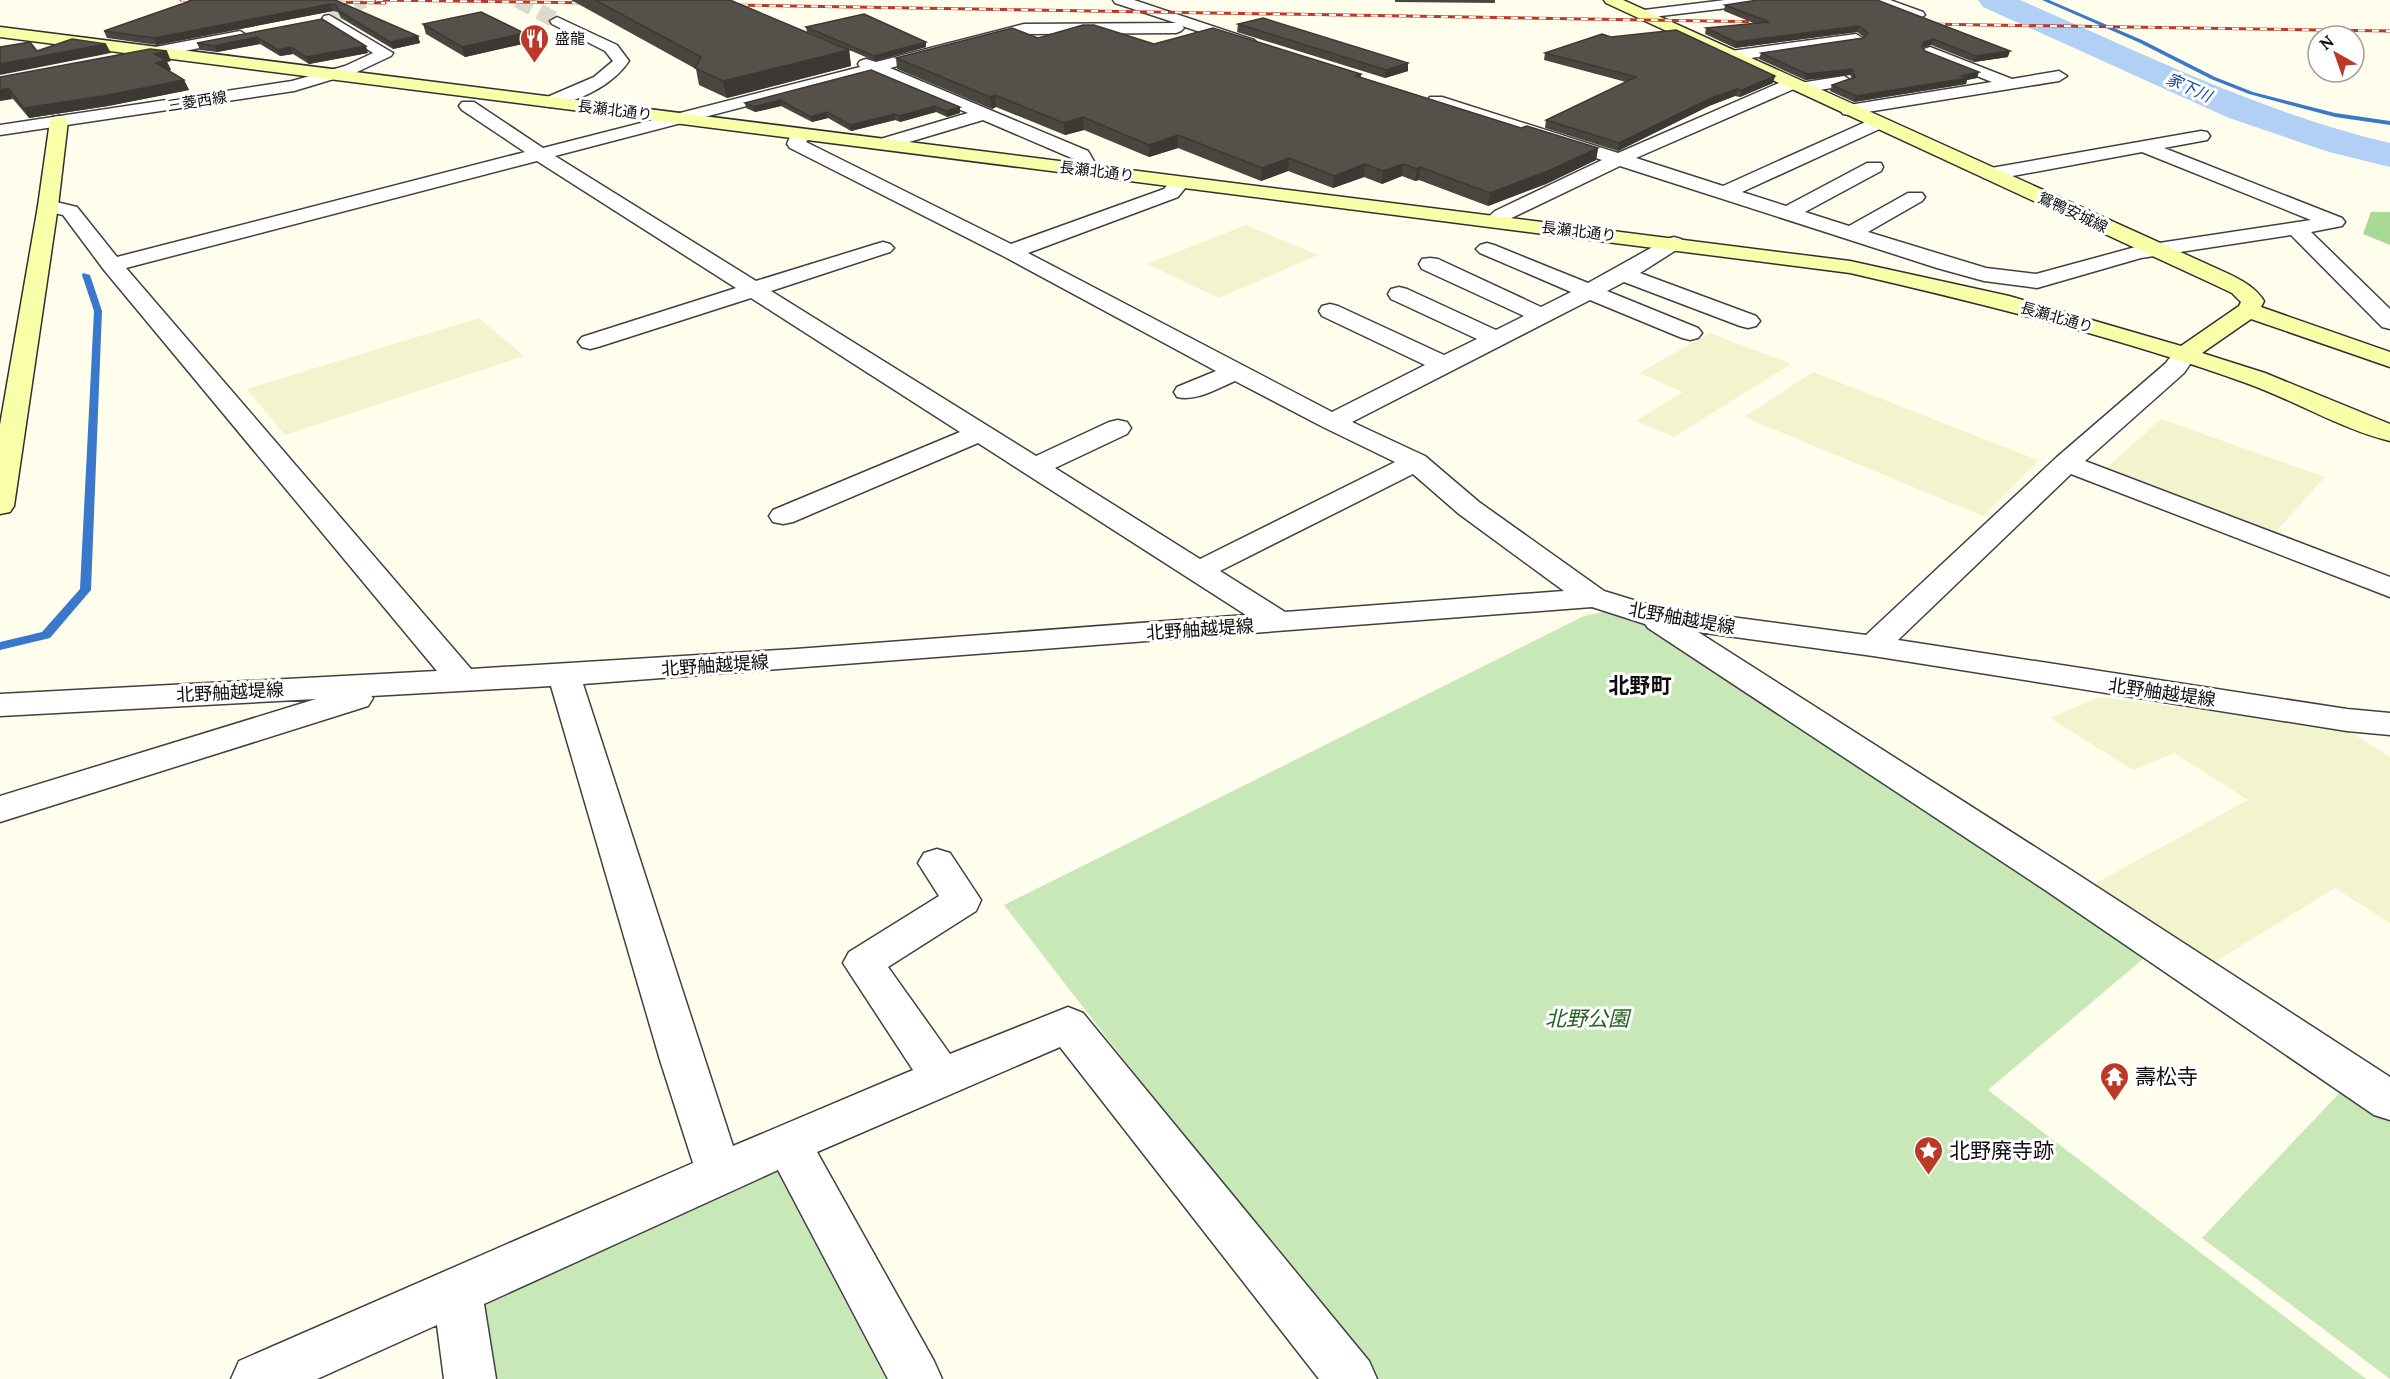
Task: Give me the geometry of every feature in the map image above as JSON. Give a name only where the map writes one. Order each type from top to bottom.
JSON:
[{"type":"street","points":[[1120,0],[1269,49]]},
{"type":"street","name":"鴛鴨安城線","points":[[1611,0],[1771,74],[1799,80],[1850,110],[2240,288],[2253,301],[2248,310]]},
{"type":"street","points":[[1644,14],[1761,0]]},
{"type":"street","points":[[1876,0],[1918,15]]},
{"type":"street","name":"三菱西線","points":[[0,130],[294,86],[334,75],[385,52],[327,19]]},
{"type":"street","points":[[551,102],[613,72],[621,61],[611,48],[557,21]]},
{"type":"street","points":[[112,265],[1024,29],[1201,28]]},
{"type":"street","name":"長瀬北通り","points":[[0,32],[1495,220],[1850,267],[2001,301],[2185,354]]},
{"type":"street","points":[[101,63],[260,32]]},
{"type":"street","points":[[1731,56],[1856,39]]},
{"type":"street","points":[[1930,52],[2011,83]]},
{"type":"street","points":[[851,58],[1081,155],[1086,163],[1083,169]]},
{"type":"street","points":[[1850,110],[2060,76]]},
{"type":"street","points":[[1495,220],[1502,214],[1619,159],[1799,80],[1844,81]]},
{"type":"street","points":[[1416,95],[1984,274],[2037,281],[2139,252],[2335,222],[2145,147]]},
{"type":"street","points":[[468,106],[754,291],[1035,466],[1279,622]]},
{"type":"street","points":[[883,144],[984,114]]},
{"type":"street","points":[[0,506],[48,206],[59,121]]},
{"type":"street","points":[[1724,193],[1878,123]]},
{"type":"street","points":[[804,134],[796,141],[796,144],[1010,252],[1332,422],[1416,462],[1469,508],[1593,598]]},
{"type":"street","points":[[1991,174],[2201,136]]},
{"type":"street","points":[[1788,213],[1875,167]]},
{"type":"street","points":[[1010,252],[1171,193],[1180,182]]},
{"type":"street","points":[[1851,233],[1915,197]]},
{"type":"street","points":[[48,206],[70,211],[112,265],[462,680]]},
{"type":"street","points":[[2295,227],[2390,322]]},
{"type":"street","points":[[1332,422],[1623,274],[1674,243]]},
{"type":"street","points":[[590,342],[883,248]]},
{"type":"street","points":[[1487,249],[1690,333]]},
{"type":"street","points":[[1430,264],[1541,315]]},
{"type":"street","points":[[1623,274],[1748,321]]},
{"type":"street","points":[[1399,294],[1497,339]]},
{"type":"street","points":[[1873,646],[2067,463],[2175,368],[2185,354],[2248,310],[2390,360]]},
{"type":"street","points":[[1330,311],[1445,365]]},
{"type":"street","points":[[2185,354],[2265,382],[2390,433]]},
{"type":"street","points":[[1185,393],[1237,371]]},
{"type":"street","points":[[1035,466],[1118,428]]},
{"type":"street","points":[[783,516],[980,433]]},
{"type":"street","points":[[1198,571],[1416,462]]},
{"type":"street","points":[[2067,463],[2390,588]]},
{"type":"street","name":"北野舳越堤線","points":[[0,705],[564,675],[1593,598],[1653,616],[1873,646],[2347,720],[2390,724]]},
{"type":"street","points":[[1653,616],[2058,880],[2390,1101]]},
{"type":"street","points":[[564,675],[682,1060],[720,1174]]},
{"type":"street","points":[[0,809],[404,683]]},
{"type":"street","points":[[2347,720],[2390,748]]},
{"type":"street","points":[[937,863],[962,900],[863,963],[941,1076]]},
{"type":"street","points":[[257,1379],[941,1076],[1068,1024],[1351,1379]]},
{"type":"street","points":[[788,1144],[916,1379]]},
{"type":"street","points":[[457,1292],[470,1379]]},
{"type":"green space","points":[[2371,212],[2390,212],[2390,245],[2363,234]]},
{"type":"green space","points":[[1246,225],[1318,255],[1219,298],[1147,264]]},
{"type":"green space","points":[[479,318],[524,356],[285,435],[247,389]]},
{"type":"green space","points":[[1710,333],[1791,364],[1674,437],[1636,421],[1683,392],[1639,373]]},
{"type":"green space","points":[[1813,372],[2039,460],[1983,516],[1744,417]]},
{"type":"green space","points":[[2161,419],[2325,477],[2271,537],[2102,472]]},
{"type":"green space","name":"北野公園","points":[[1611,610],[1650,625],[2150,953],[1988,1090],[2366,1379],[1371,1379],[1004,905],[1584,616]]},
{"type":"green space","points":[[2100,697],[2346,729],[2390,757],[2390,923],[2335,888],[2205,968],[2085,889],[2248,800],[2174,753],[2133,770],[2050,718]]},
{"type":"green space","points":[[2347,1085],[2390,1114],[2390,1379],[2202,1238]]},
{"type":"green space","points":[[772,1162],[886,1379],[490,1379],[477,1301]]},
{"type":"building","points":[[193,0],[335,0],[418,36],[390,42],[339,11],[336,5],[330,4],[154,38],[104,31]]},
{"type":"building","points":[[595,0],[730,0],[849,50],[723,81],[695,68],[701,57]]},
{"type":"building","points":[[1758,0],[1877,0],[2010,51],[1976,56],[1933,39],[1924,42],[1922,47],[1925,51],[1979,72],[1962,76],[1968,78],[1856,96],[1832,85],[1855,77],[1852,69],[1807,74],[1761,53],[1863,38],[1868,33],[1859,26],[1736,42],[1706,28],[1769,22],[1725,5]]},
{"type":"building","points":[[481,12],[524,33],[462,47],[423,24]]},
{"type":"building","points":[[864,14],[926,42],[874,56],[806,27]]},
{"type":"building","points":[[1263,18],[1408,63],[1386,70],[1238,24]]},
{"type":"building","points":[[322,19],[366,46],[306,57],[291,47],[278,50],[257,37],[214,46],[197,43]]},
{"type":"building","points":[[1083,25],[1094,25],[1154,44],[1213,28],[1361,74],[1356,76],[1521,128],[1527,126],[1598,148],[1548,171],[1490,193],[1420,167],[1417,169],[1403,164],[1383,171],[1365,164],[1334,176],[1289,158],[1262,168],[1178,135],[1149,145],[1083,117],[1064,123],[995,95],[990,97],[896,58],[1012,28],[1038,38]]},
{"type":"building","points":[[1676,30],[1775,76],[1742,90],[1737,89],[1711,98],[1619,143],[1546,120],[1636,77],[1545,53],[1602,34],[1611,37]]},
{"type":"building","points":[[72,39],[106,44],[0,64],[0,47],[30,42],[37,51]]},
{"type":"building","points":[[150,49],[167,51],[154,54],[166,60],[156,63],[184,80],[24,108],[8,88],[0,90],[0,77]]},
{"type":"building","points":[[871,70],[960,107],[946,111],[935,106],[899,116],[895,114],[850,125],[827,112],[811,117],[780,100],[754,107],[745,103]]},
{"type":"waterway","name":"家下川","points":[[1994,0],[2242,110],[2343,144],[2390,155]]},
{"type":"waterway","points":[[2045,0],[2140,41],[2213,78],[2251,93],[2335,115],[2390,123]]},
{"type":"waterway","points":[[0,646],[46,635],[85,590],[98,311],[86,275]]},
{"type":"tunnel","points":[[333,17],[363,0]]},
{"type":"tunnel","points":[[518,0],[557,21]]},
{"type":"railway","points":[[181,0],[211,0]]},
{"type":"railway","points":[[376,0],[592,3]]},
{"type":"railway","points":[[325,2],[385,3]]},
{"type":"railway","points":[[727,5],[1768,22]]},
{"type":"railway","points":[[1924,24],[2390,31]]},
{"type":"place","name":"盛龍","points":[[534,64]]},
{"type":"place","name":"壽松寺","points":[[2114,1102]]},
{"type":"place","name":"北野廃寺跡","points":[[1928,1176]]},
{"type":"district","name":"北野町","points":[[1640,685]]}]
